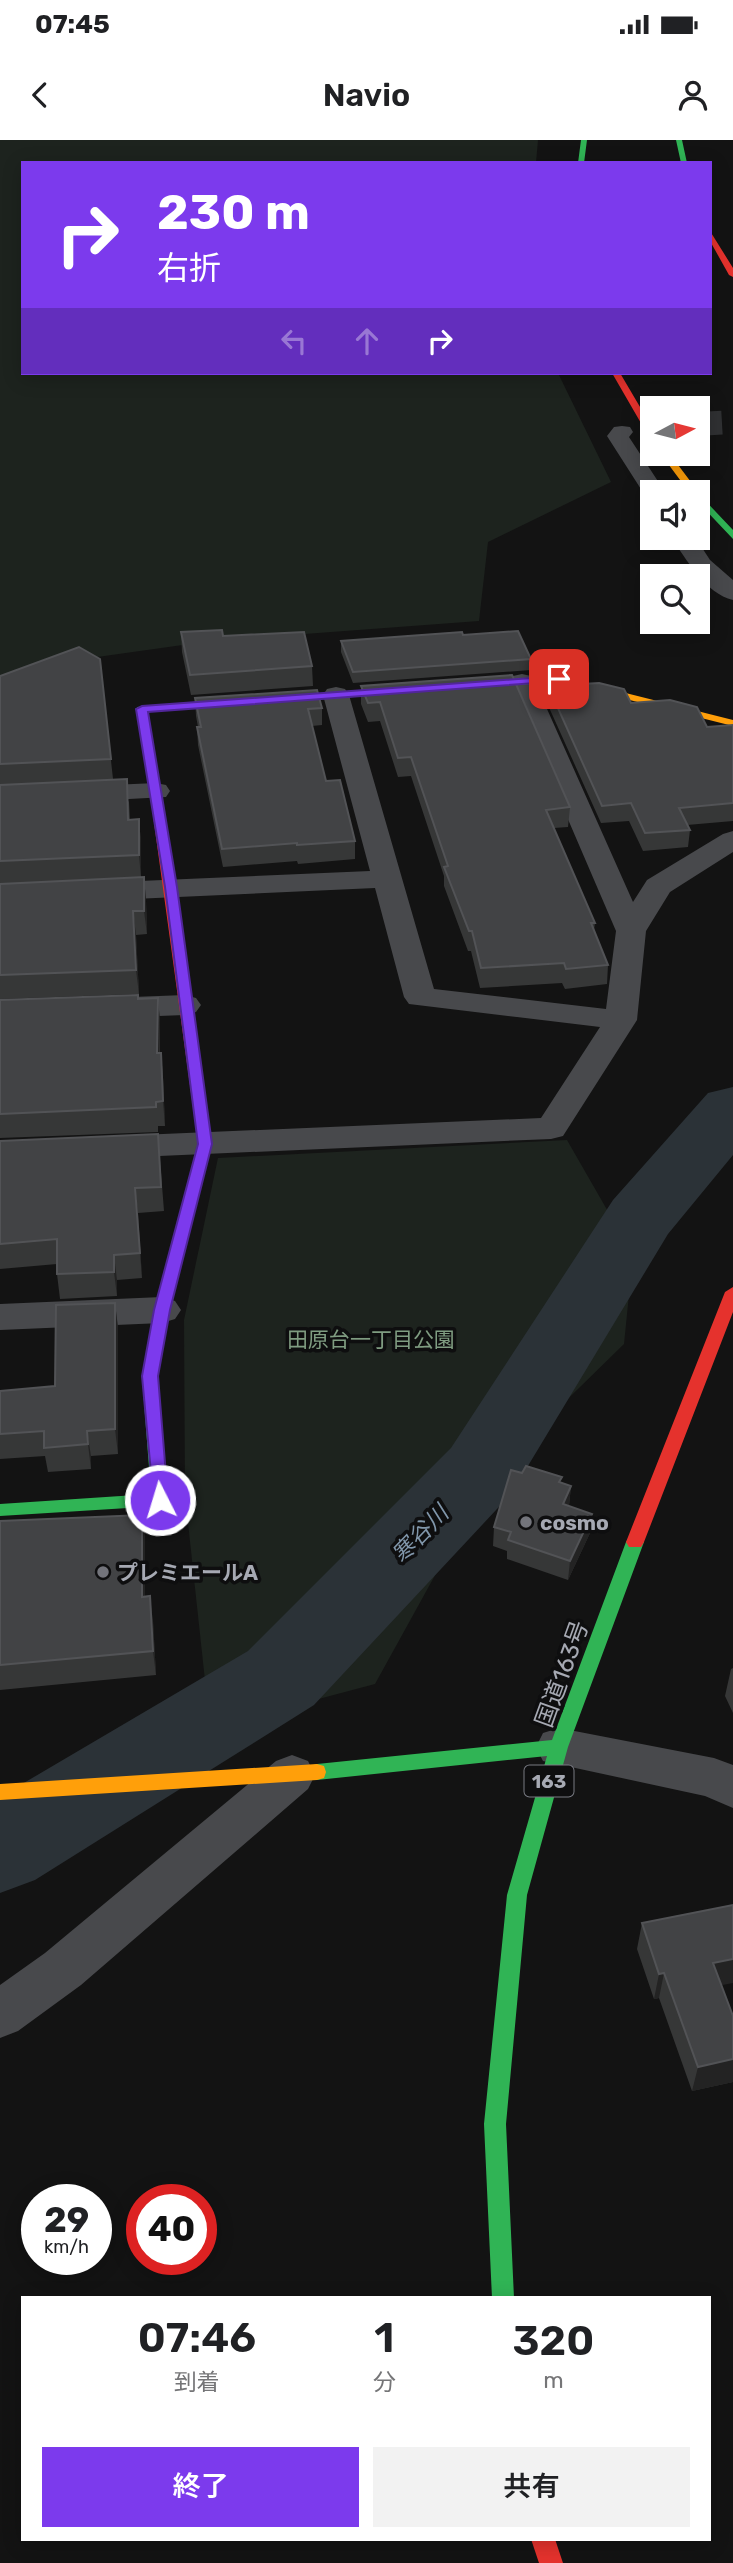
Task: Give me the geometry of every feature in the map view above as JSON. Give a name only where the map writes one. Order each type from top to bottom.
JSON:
[{"type":"main road","points":[[581,161],[584,140]]},
{"type":"main road","points":[[679,140],[684,161]]},
{"type":"main road","points":[[712,237],[733,275]]},
{"type":"main road","points":[[617,375],[640,414]]},
{"type":"main road","points":[[674,466],[685,480]]},
{"type":"main road","points":[[710,510],[733,536]]},
{"type":"main road","points":[[0,1510],[160,1500],[150,1376],[162,1310],[205,1144],[171,887],[142,709],[559,679],[733,723]]},
{"type":"main road","name":"国道163号","points":[[503,2296],[495,2124],[517,1895],[559,1747],[654,1491],[733,1292]]},
{"type":"main road","points":[[0,1792],[292,1775],[559,1747]]},
{"type":"main road","points":[[544,2541],[551,2563]]},
{"type":"street","points":[[622,432],[618,436],[646,480]]},
{"type":"street","points":[[692,550],[702,565],[733,593]]},
{"type":"street","points":[[522,682],[631,931]]},
{"type":"street","points":[[336,695],[421,997],[621,1020]]},
{"type":"street","points":[[0,797],[156,791]]},
{"type":"street","points":[[0,1152],[551,1128],[621,1020],[631,931],[658,886],[733,840]]},
{"type":"street","points":[[0,896],[387,879]]},
{"type":"street","points":[[0,1012],[185,1005]]},
{"type":"street","points":[[0,1317],[162,1310]]},
{"type":"street","points":[[559,1747],[714,1778],[733,1788]]},
{"type":"street","points":[[0,2014],[63,1969],[292,1775]]},
{"type":"green space","points":[[0,140],[538,140],[536,161],[21,161],[21,375],[559,375],[611,482],[488,542],[479,621],[211,641],[83,659],[0,711]]},
{"type":"green space","name":"田原台一丁目公園","points":[[567,1140],[633,1255],[624,1344],[534,1432],[449,1550],[375,1684],[262,1714],[207,1699],[185,1495],[184,1320],[218,1158]]},
{"type":"building","points":[[222,630],[223,636],[304,632],[312,666],[190,675],[181,632]]},
{"type":"building","points":[[518,631],[531,659],[353,672],[341,641],[462,632],[463,635]]},
{"type":"building","points":[[79,647],[100,659],[111,759],[0,764],[0,676]]},
{"type":"building","points":[[512,675],[570,807],[546,810],[595,923],[591,923],[608,965],[566,969],[564,963],[481,968],[472,931],[469,931],[444,867],[448,866],[411,757],[398,758],[380,702],[368,703],[361,686]]},
{"type":"building","points":[[599,683],[624,689],[631,703],[670,700],[697,707],[707,727],[733,725],[733,803],[679,808],[690,830],[645,833],[631,803],[602,806],[548,686]]},
{"type":"building","points":[[317,690],[322,708],[308,709],[326,781],[340,780],[355,841],[222,849],[197,727],[201,727],[195,698]]},
{"type":"building","points":[[127,779],[128,820],[139,819],[139,855],[0,861],[0,785]]},
{"type":"building","points":[[144,877],[144,911],[133,911],[136,970],[0,975],[0,884]]},
{"type":"building","points":[[138,995],[138,999],[158,998],[157,1053],[161,1053],[163,1101],[156,1102],[156,1107],[0,1114],[0,1000]]},
{"type":"building","points":[[158,1134],[161,1187],[135,1188],[140,1253],[114,1255],[114,1272],[57,1274],[57,1239],[0,1244],[0,1141]]},
{"type":"building","points":[[115,1303],[115,1429],[87,1431],[88,1444],[44,1448],[44,1431],[0,1434],[0,1391],[55,1386],[56,1305]]},
{"type":"building","points":[[526,1466],[562,1477],[559,1482],[571,1486],[563,1504],[592,1514],[570,1561],[508,1540],[511,1532],[494,1527],[511,1470],[522,1473]]},
{"type":"building","points":[[142,1515],[142,1597],[150,1596],[153,1651],[0,1665],[0,1521]]},
{"type":"building","points":[[733,1905],[733,1959],[713,1963],[733,2016],[733,2059],[698,2067],[664,1973],[659,1974],[642,1923]]},
{"type":"waterway","name":"寒谷川","points":[[0,1849],[281,1678],[481,1471],[640,1218],[733,1109]]},
{"type":"tunnel","points":[[710,423],[733,422]]},
{"type":"traffic: fast","points":[[581,161],[584,140]]},
{"type":"traffic: fast","points":[[679,140],[684,161]]},
{"type":"traffic: fast","points":[[710,510],[733,536]]},
{"type":"traffic: fast","points":[[158,808],[141,709],[559,679],[570,682]]},
{"type":"traffic: fast","points":[[0,1510],[160,1500],[150,1376],[162,1310],[205,1144]]},
{"type":"traffic: fast","points":[[503,2296],[495,2124],[517,1895],[559,1747],[635,1542]]},
{"type":"traffic: fast","points":[[317,1772],[559,1747]]},
{"type":"traffic: slow","points":[[674,466],[685,480]]},
{"type":"traffic: slow","points":[[570,682],[733,723]]},
{"type":"traffic: slow","points":[[0,1792],[317,1772]]},
{"type":"traffic: jam","points":[[712,237],[733,275]]},
{"type":"traffic: jam","points":[[617,375],[640,415]]},
{"type":"traffic: jam","points":[[158,808],[205,1144]]},
{"type":"traffic: jam","points":[[635,1542],[733,1292]]},
{"type":"traffic: jam","points":[[544,2541],[551,2563]]},
{"type":"place","name":"cosmo","points":[[526,1522]]},
{"type":"place","name":"プレミエールA","points":[[103,1572]]},
{"type":"route","points":[[160,1500],[150,1376],[162,1310],[205,1144],[171,887],[142,709],[559,679]]}]
